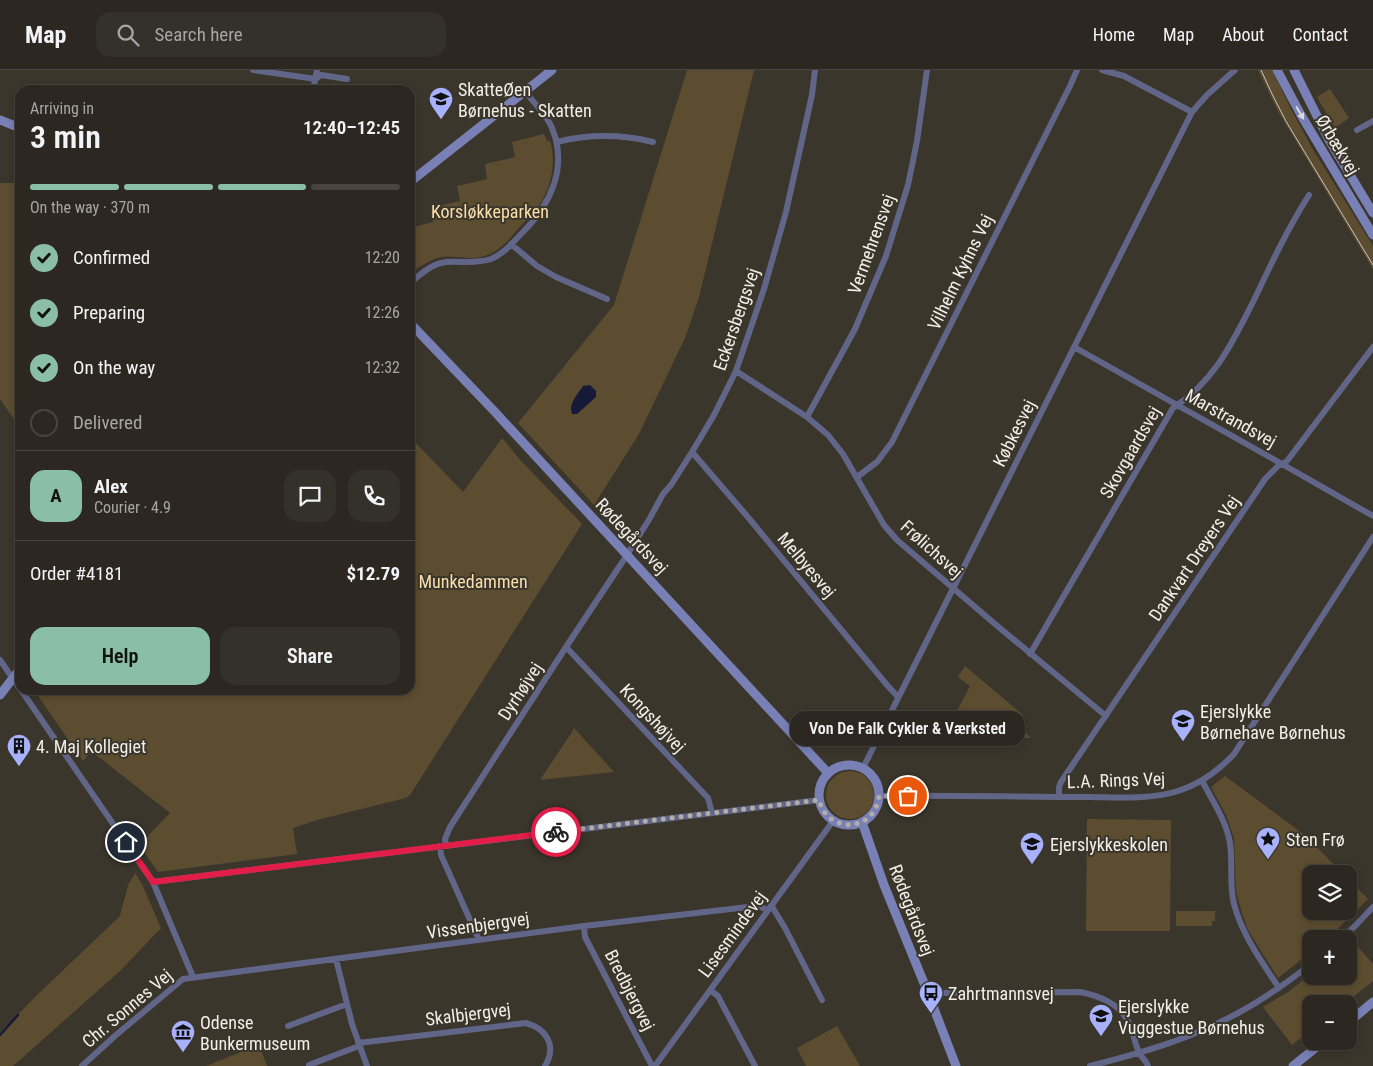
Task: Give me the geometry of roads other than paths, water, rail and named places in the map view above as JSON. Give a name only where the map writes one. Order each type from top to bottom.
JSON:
[{"type":"street","points":[[253,70],[316,79],[321,75],[347,79]]},
{"type":"street","points":[[314,85],[317,70]]},
{"type":"street","points":[[415,178],[552,70]]},
{"type":"street","name":"Eckersbergsvej","points":[[627,555],[663,494],[671,485],[714,415],[736,371],[764,289],[786,212],[812,95],[815,70]]},
{"type":"street","name":"Vermehrensvej","points":[[807,417],[855,329],[886,256],[908,185],[920,122],[927,70]]},
{"type":"street","name":"Vilhelm Kyhns Vej","points":[[858,477],[878,462],[892,442],[1072,82],[1076,70]]},
{"type":"street","points":[[1102,70],[1124,76],[1192,112]]},
{"type":"street","name":"Købkesvej","points":[[863,768],[1192,112],[1207,95],[1235,70]]},
{"type":"street","name":"Ørbækvej","points":[[1278,70],[1301,115],[1373,236]]},
{"type":"street","points":[[1290,70],[1313,109]]},
{"type":"street","name":"Ørbækvej","points":[[1294,70],[1329,140],[1373,212]]},
{"type":"street","points":[[415,279],[427,269],[444,262],[472,262],[491,259],[502,253],[532,223],[550,197],[556,181],[559,164],[556,142],[552,127],[526,91]]},
{"type":"street","points":[[0,120],[15,126]]},
{"type":"street","points":[[1357,130],[1373,121]]},
{"type":"street","points":[[556,142],[603,135],[652,142]]},
{"type":"street","name":"Skovgaardsvej","points":[[1030,654],[1173,408],[1207,379],[1227,352],[1294,220],[1309,195]]},
{"type":"street","points":[[511,244],[537,266],[556,277],[607,299]]},
{"type":"street","name":"Rødegårdsvej","points":[[415,328],[490,406],[828,773]]},
{"type":"street","name":"Marstrandsvej","points":[[1074,347],[1373,516]]},
{"type":"street","name":"Dankvart Dreyers Vej","points":[[1059,797],[1061,782],[1266,479],[1278,466],[1287,462],[1373,347]]},
{"type":"street","name":"Frølichsvej","points":[[736,371],[807,417],[828,435],[858,477],[884,525],[897,540],[1030,654],[1106,716]]},
{"type":"street","name":"Melbyesvej","points":[[692,452],[898,697]]},
{"type":"street","name":"L.A. Rings Vej","points":[[879,796],[1154,796],[1179,791],[1202,781],[1225,764],[1234,754],[1373,536]]},
{"type":"street","name":"Dyrhøjvej","points":[[443,846],[450,827],[627,555]]},
{"type":"street","name":"Kongshøjvej","points":[[566,647],[708,798],[712,813]]},
{"type":"street","points":[[0,660],[15,683]]},
{"type":"street","points":[[0,694],[15,675]]},
{"type":"street","points":[[23,695],[153,882],[193,977]]},
{"type":"street","points":[[852,765],[863,768],[874,778],[877,785],[879,796],[874,811],[862,822],[847,825],[833,820],[824,812],[819,800],[820,785],[834,768],[852,765]]},
{"type":"street","points":[[1202,781],[1220,814],[1228,835],[1231,857],[1232,895],[1237,914],[1246,935],[1278,988]]},
{"type":"street","points":[[153,882],[819,800]]},
{"type":"street","name":"Lisesmindevej","points":[[654,1066],[833,820]]},
{"type":"street","name":"Rødegårdsvej","points":[[862,822],[884,885],[956,1066]]},
{"type":"street","points":[[443,846],[441,855],[479,940]]},
{"type":"street","name":"Vissenbjergvej","points":[[193,977],[748,906],[769,907]]},
{"type":"street","points":[[769,907],[785,928],[822,1000]]},
{"type":"street","points":[[1351,930],[1373,907]]},
{"type":"street","name":"Bredbjergvej","points":[[584,926],[586,936],[654,1066]]},
{"type":"street","points":[[336,959],[347,1004],[366,1066]]},
{"type":"street","points":[[1090,1066],[1140,1054],[1203,1030],[1237,1014],[1302,971]]},
{"type":"street","name":"Chr. Sonnes Vej","points":[[83,1066],[116,1035],[183,979],[193,977]]},
{"type":"street","points":[[710,990],[722,1002],[755,1066]]},
{"type":"street","points":[[928,993],[1080,992],[1096,995],[1107,1000],[1120,1010],[1129,1023],[1140,1054],[1148,1066]]},
{"type":"street","points":[[1357,1015],[1373,1002]]},
{"type":"street","points":[[288,1026],[347,1004]]},
{"type":"street","name":"Skalbjergvej","points":[[359,1045],[526,1023],[536,1026],[544,1032],[549,1040],[549,1060],[545,1066]]},
{"type":"street","points":[[309,1065],[359,1045]]},
{"type":"street","points":[[1293,1066],[1313,1050]]},
{"type":"waterway","points":[[0,1035],[18,1015]]},
{"type":"tram line","points":[[1261,70],[1287,123],[1373,265]]},
{"type":"place","name":"SkatteØen Børnehus - Skatten","points":[[441,120]]},
{"type":"place","name":"Ejerslykke Børnehave Børnehus","points":[[1183,742]]},
{"type":"place","name":"4. Maj Kollegiet","points":[[19,767]]},
{"type":"place","name":"Von De Falk Cykler & Værksted","points":[[908,796]]},
{"type":"place","name":"Sten Frø","points":[[1268,860]]},
{"type":"place","name":"Ejerslykkeskolen","points":[[1032,865]]},
{"type":"place","name":"Zahrtmannsvej","points":[[931,1014]]},
{"type":"place","name":"Ejerslykke Vuggestue Børnehus","points":[[1101,1037]]},
{"type":"place","name":"Odense Bunkermuseum","points":[[183,1053]]},
{"type":"park label","name":"Korsløkkeparken","points":[[490,211]]},
{"type":"park label","name":"Munkedammen","points":[[473,581]]}]
